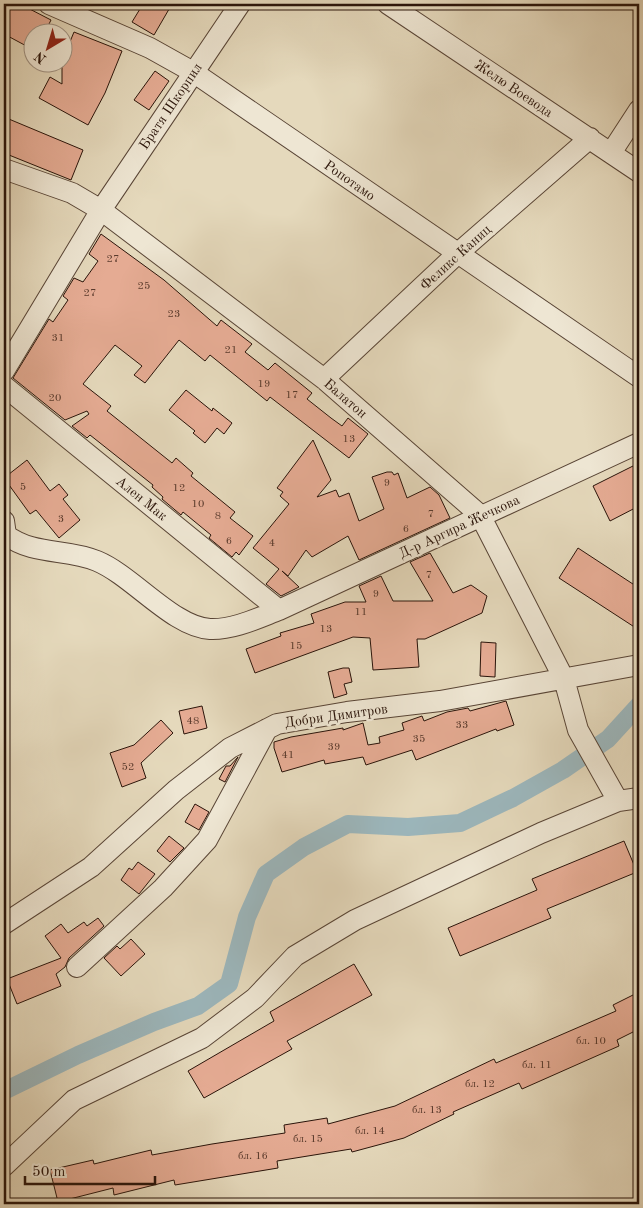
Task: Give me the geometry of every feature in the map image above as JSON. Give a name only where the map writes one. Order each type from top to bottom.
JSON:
[{"type":"street","name":"Ропотамо","points":[[49,4],[150,48],[193,72],[639,377]]},
{"type":"street","name":"Братя Шкорпил","points":[[4,371],[101,210],[240,4]]},
{"type":"street","name":"Желю Воевода","points":[[388,4],[639,172]]},
{"type":"street","points":[[611,153],[639,110]]},
{"type":"street","name":"Феликс Каниц","points":[[324,378],[457,254],[590,138]]},
{"type":"street","name":"Балатон","points":[[4,170],[72,193],[101,210],[324,378],[480,515],[564,679],[578,730],[618,801]]},
{"type":"street","name":"Ален Мак","points":[[4,386],[280,610]]},
{"type":"street","name":"Д-р Аргира Жечкова","points":[[4,520],[6,535],[17,543],[49,552],[95,560],[134,583],[192,626],[210,629],[233,626],[280,610],[480,515],[639,443]]},
{"type":"street","name":"Добри Димитров","points":[[5,924],[91,867],[176,790],[230,748],[277,724],[347,712],[440,701],[639,665]]},
{"type":"street","points":[[77,967],[163,888],[207,840],[267,729]]},
{"type":"street","points":[[10,1159],[74,1100],[202,1038],[255,998],[295,956],[338,930],[541,833],[618,801],[639,798]]},
{"type":"building","points":[[4,4],[20,4],[51,20],[50,22],[22,22],[22,44],[4,34]]},
{"type":"building","points":[[143,4],[172,4],[154,35],[132,22]]},
{"type":"building","points":[[74,32],[122,51],[105,93],[88,125],[39,98],[50,77],[62,84],[62,72],[72,72],[72,37]]},
{"type":"building","points":[[155,71],[169,81],[149,110],[134,100]]},
{"type":"building","points":[[4,117],[83,150],[71,180],[4,153]]},
{"type":"building","points":[[101,234],[164,280],[217,326],[221,320],[252,344],[245,352],[268,370],[275,363],[312,393],[307,399],[331,418],[342,426],[348,418],[368,434],[349,458],[270,397],[267,401],[210,355],[205,361],[179,340],[145,383],[134,375],[142,366],[115,345],[83,384],[111,406],[107,411],[172,463],[176,458],[193,473],[191,476],[235,512],[230,518],[253,536],[239,555],[236,552],[232,557],[209,538],[211,535],[183,512],[181,515],[162,499],[163,497],[152,487],[153,485],[90,435],[87,438],[72,426],[89,414],[87,411],[65,420],[13,378],[49,319],[53,322],[68,300],[63,296],[74,278],[83,282],[98,261],[89,254]]},
{"type":"building","points":[[186,390],[212,411],[213,408],[232,423],[224,434],[217,428],[205,443],[193,433],[195,431],[169,410]]},
{"type":"building","points":[[313,440],[331,480],[317,497],[336,490],[339,497],[349,493],[359,521],[384,509],[372,477],[387,472],[392,472],[394,475],[398,473],[407,498],[430,487],[439,495],[450,518],[359,560],[348,536],[312,557],[306,550],[288,576],[282,571],[299,587],[281,596],[266,584],[279,569],[253,548],[289,504],[280,496],[283,492],[277,488]]},
{"type":"building","points":[[27,460],[50,491],[59,484],[68,495],[63,499],[80,520],[59,538],[36,510],[30,514],[4,478]]},
{"type":"building","points":[[639,463],[639,506],[610,521],[593,486]]},
{"type":"building","points":[[578,548],[639,588],[639,630],[559,578]]},
{"type":"building","points":[[430,553],[453,593],[471,585],[487,596],[482,613],[425,639],[417,639],[419,667],[373,670],[370,638],[353,637],[255,673],[246,649],[281,636],[280,633],[314,623],[311,614],[345,602],[366,602],[359,586],[381,576],[393,601],[433,601],[410,562]]},
{"type":"building","points":[[481,642],[496,643],[495,677],[480,676]]},
{"type":"building","points":[[349,668],[352,682],[344,684],[347,694],[334,698],[328,672]]},
{"type":"building","points":[[506,701],[514,725],[497,731],[496,729],[416,760],[412,750],[366,765],[363,757],[325,764],[324,760],[282,772],[274,748],[274,742],[291,737],[343,728],[343,730],[363,723],[368,745],[380,743],[379,737],[404,730],[402,723],[422,716],[424,721],[447,712],[468,708],[470,711]]},
{"type":"building","points":[[202,706],[207,728],[184,734],[179,711]]},
{"type":"building","points":[[161,720],[173,733],[141,763],[146,778],[122,787],[110,753],[134,745]]},
{"type":"building","points":[[238,757],[225,782],[219,779],[226,766],[230,766]]},
{"type":"building","points":[[195,804],[209,812],[199,830],[185,822]]},
{"type":"building","points":[[169,836],[184,848],[170,862],[157,851]]},
{"type":"building","points":[[624,841],[637,872],[547,909],[551,918],[460,956],[448,928],[537,890],[532,879]]},
{"type":"building","points":[[138,862],[155,874],[139,894],[121,880],[129,868],[132,870]]},
{"type":"building","points":[[98,918],[104,926],[69,958],[65,967],[56,974],[61,986],[17,1004],[7,979],[61,958],[45,936],[61,924],[68,933],[84,922],[87,926]]},
{"type":"building","points":[[131,939],[145,954],[121,976],[104,958],[117,946],[120,949]]},
{"type":"building","points":[[354,964],[372,995],[287,1041],[292,1049],[204,1098],[188,1071],[274,1021],[270,1012]]},
{"type":"building","points":[[639,992],[639,1029],[617,1040],[619,1046],[522,1089],[519,1083],[453,1112],[454,1114],[404,1138],[352,1152],[351,1149],[277,1161],[278,1168],[175,1185],[174,1180],[114,1195],[113,1188],[58,1202],[50,1170],[93,1160],[94,1164],[151,1150],[152,1155],[285,1133],[284,1125],[327,1118],[328,1124],[395,1106],[494,1059],[496,1063],[616,1011],[613,1005]]},
{"type":"waterway","points":[[4,1091],[78,1055],[154,1022],[198,1006],[229,984],[247,917],[266,874],[304,847],[348,824],[408,827],[460,823],[513,798],[563,770],[608,739],[639,705]]}]
